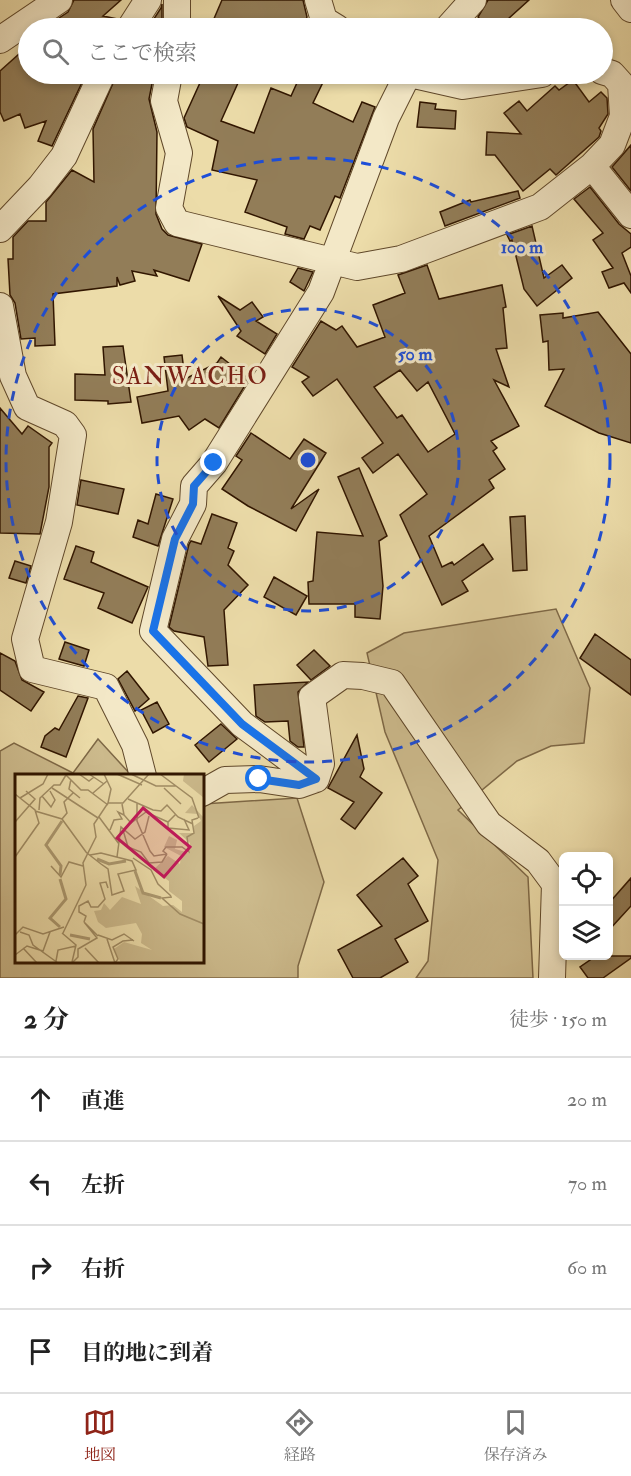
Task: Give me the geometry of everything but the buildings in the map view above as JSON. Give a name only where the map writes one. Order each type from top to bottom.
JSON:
[{"type":"street","points":[[32,18],[59,0]]},
{"type":"street","points":[[136,18],[148,0]]},
{"type":"street","points":[[177,0],[177,18]]},
{"type":"street","points":[[318,0],[323,18]]},
{"type":"street","points":[[457,18],[473,0]]},
{"type":"street","points":[[624,0],[631,9]]},
{"type":"street","points":[[0,40],[18,28]]},
{"type":"street","points":[[167,84],[164,101],[179,153],[169,208],[177,223],[357,267],[411,255],[540,207],[592,166],[612,145],[623,116],[621,84],[613,75]]},
{"type":"street","points":[[0,229],[40,187],[64,156],[97,84]]},
{"type":"street","points":[[316,779],[242,724],[153,631],[175,539],[193,504],[194,486],[214,463],[321,292],[386,118],[404,84]]},
{"type":"street","points":[[455,84],[464,86],[477,84]]},
{"type":"street","points":[[592,166],[631,214]]},
{"type":"street","points":[[0,306],[13,376],[27,407],[65,424],[74,435],[59,522],[25,639],[32,669],[106,687],[135,745],[142,774]]},
{"type":"street","points":[[316,779],[321,764],[312,697],[343,675],[363,676],[392,683],[489,824],[538,861],[555,884],[552,978]]},
{"type":"street","points":[[204,793],[225,780],[259,779],[299,785],[316,779]]},
{"type":"shaded area","points":[[556,609],[590,688],[584,743],[551,746],[517,761],[458,810],[528,877],[533,978],[416,978],[428,961],[438,860],[385,732],[367,653],[404,633]]},
{"type":"shaded area","points":[[98,739],[130,774],[15,774],[15,963],[204,963],[204,804],[297,798],[324,882],[298,966],[298,978],[0,978],[0,751],[14,743],[73,773]]},
{"type":"district","name":"SANWACHO","points":[[190,376]]},
{"type":"route","points":[[214,463],[194,486],[193,504],[175,539],[153,631],[242,724],[316,779],[299,785],[259,779]]}]
